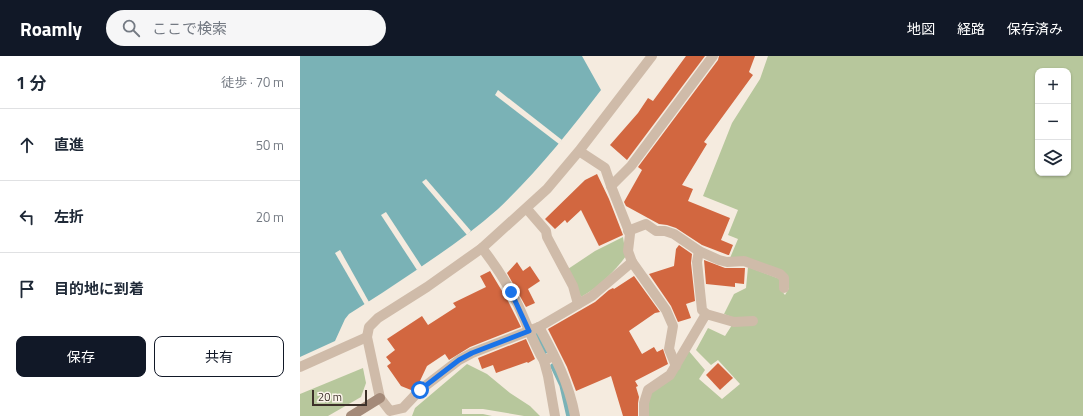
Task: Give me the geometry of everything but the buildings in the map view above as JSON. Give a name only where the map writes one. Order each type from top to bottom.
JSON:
[{"type":"street","points":[[632,262],[592,296],[539,327],[472,353],[459,360],[420,390],[403,408],[390,411],[380,398],[367,337],[369,327],[378,318],[428,287],[482,248],[547,190],[652,56]]},
{"type":"street","points":[[611,186],[630,166],[713,56]]},
{"type":"street","points":[[579,151],[605,168],[630,234],[628,251],[632,262],[666,310],[673,326],[669,349],[676,366]]},
{"type":"street","points":[[527,209],[546,230],[547,237],[573,286],[578,304]]},
{"type":"street","points":[[628,231],[646,224],[656,232],[665,231],[674,234],[699,251],[719,260],[728,262],[744,262],[780,274],[784,278],[784,288]]},
{"type":"street","points":[[482,248],[496,267],[511,292],[544,361],[555,416]]},
{"type":"street","points":[[699,251],[697,262],[702,310],[706,314],[734,322],[753,321]]},
{"type":"street","points":[[644,416],[644,403],[648,390],[670,375],[706,314]]},
{"type":"street","points":[[539,327],[554,354],[567,383],[575,416]]},
{"type":"street","points":[[300,367],[367,337]]},
{"type":"street","points":[[544,361],[554,354]]},
{"type":"street","points":[[351,416],[380,398]]},
{"type":"green space","points":[[768,56],[1083,56],[1083,416],[648,416],[647,404],[650,392],[688,350],[705,370],[699,379],[722,399],[740,384],[718,360],[711,365],[696,350],[708,328],[725,336],[732,325],[734,318],[724,314],[734,294],[746,288],[748,267],[780,279],[781,290],[785,295],[789,288],[787,276],[730,258],[738,239],[728,235],[738,210],[703,196],[732,123],[760,79]]},
{"type":"green space","points":[[623,237],[626,256],[606,279],[581,297],[568,269],[595,251]]},
{"type":"green space","points":[[467,364],[487,374],[510,393],[530,406],[540,416],[524,416],[483,409],[462,409],[462,414],[483,414],[492,416],[412,416],[415,408]]},
{"type":"green space","points":[[363,368],[366,383],[361,397],[328,416],[300,416],[300,394]]},
{"type":"water","points":[[300,56],[582,56],[601,90],[552,152],[498,209],[447,249],[349,314],[345,319],[335,341],[300,357]]},
{"type":"pier","points":[[498,90],[562,140],[559,144],[495,95]]},
{"type":"pier","points":[[426,179],[471,231],[467,235],[422,182]]},
{"type":"pier","points":[[386,212],[422,267],[417,270],[381,215]]},
{"type":"pier","points":[[340,250],[369,302],[365,305],[335,253]]},
{"type":"waterway","points":[[535,333],[545,351]]},
{"type":"waterway","points":[[553,366],[562,385],[569,416]]},
{"type":"route","points":[[420,390],[459,360],[472,353],[529,331],[511,292]]}]
